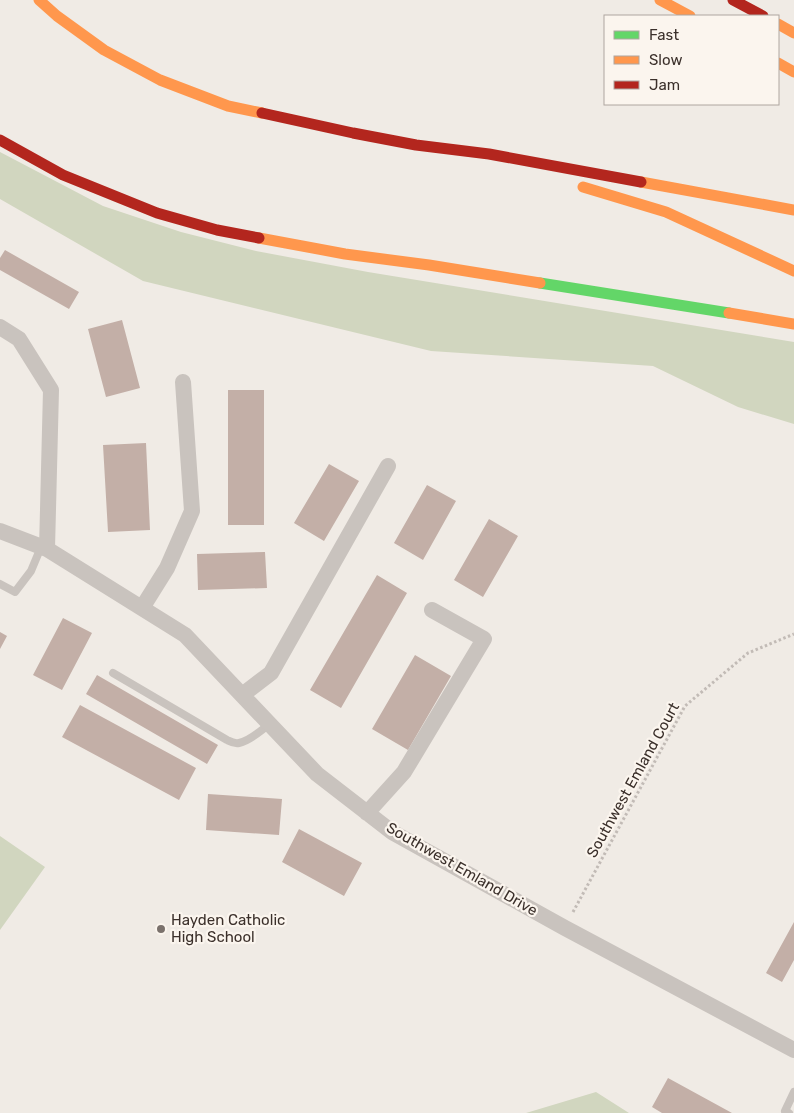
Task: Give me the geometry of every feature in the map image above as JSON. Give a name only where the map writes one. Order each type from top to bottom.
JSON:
[{"type":"highway","points":[[39,0],[57,16],[104,50],[160,80],[228,106],[416,145],[489,154],[794,210]]},
{"type":"highway","points":[[660,0],[688,15]]},
{"type":"highway","points":[[733,0],[762,15]]},
{"type":"highway","points":[[741,0],[763,15]]},
{"type":"highway","points":[[779,25],[794,33]]},
{"type":"highway","points":[[779,64],[794,72]]},
{"type":"highway","points":[[0,140],[63,175],[89,186],[157,213],[217,230],[345,254],[429,265],[794,324]]},
{"type":"highway","points":[[416,145],[496,166]]},
{"type":"highway","points":[[577,185],[666,212],[794,271]]},
{"type":"street","points":[[0,327],[19,339],[51,390],[44,548]]},
{"type":"street","points":[[142,608],[167,568],[192,510],[183,382]]},
{"type":"street","points":[[242,695],[271,673],[388,466]]},
{"type":"street","name":"Southwest Emland Drive","points":[[0,530],[44,548],[185,635],[317,774],[392,832],[565,928],[794,1050]]},
{"type":"street","points":[[367,812],[404,772],[484,639],[432,610]]},
{"type":"lane","points":[[0,584],[15,592],[44,548]]},
{"type":"lane","points":[[113,673],[234,743],[240,743],[250,738],[270,724]]},
{"type":"lane","points":[[789,1113],[785,1111],[794,1092]]},
{"type":"path","name":"Southwest Emland Court","points":[[565,928],[685,706],[748,653],[794,634]]},
{"type":"green space","points":[[0,152],[103,206],[181,232],[256,251],[368,272],[794,342],[794,424],[738,407],[653,366],[431,351],[143,281],[0,199]]},
{"type":"green space","points":[[0,836],[45,867],[0,930]]},
{"type":"green space","points":[[596,1092],[629,1113],[526,1113]]},
{"type":"building","points":[[5,250],[79,292],[69,309],[0,270],[0,258]]},
{"type":"building","points":[[122,320],[140,388],[106,397],[88,329]]},
{"type":"building","points":[[228,390],[264,390],[264,525],[228,525]]},
{"type":"building","points":[[146,443],[150,530],[108,532],[103,445]]},
{"type":"building","points":[[329,464],[359,481],[324,541],[294,523]]},
{"type":"building","points":[[427,485],[456,501],[423,560],[394,543]]},
{"type":"building","points":[[489,519],[518,536],[483,597],[454,580]]},
{"type":"building","points":[[265,552],[267,588],[198,590],[197,554]]},
{"type":"building","points":[[377,575],[407,593],[341,708],[310,690]]},
{"type":"building","points":[[63,618],[92,633],[62,690],[33,675]]},
{"type":"building","points":[[0,632],[7,636],[0,649]]},
{"type":"building","points":[[415,655],[451,676],[408,750],[372,729]]},
{"type":"building","points":[[97,675],[218,745],[207,764],[86,694]]},
{"type":"building","points":[[80,705],[196,768],[179,800],[62,737]]},
{"type":"building","points":[[208,794],[282,799],[279,835],[206,830]]},
{"type":"building","points":[[299,829],[362,863],[344,896],[282,862]]},
{"type":"building","points":[[794,922],[794,960],[782,982],[766,973]]},
{"type":"building","points":[[668,1078],[732,1113],[662,1113],[652,1107]]},
{"type":"traffic: fast","points":[[540,283],[729,313]]},
{"type":"traffic: slow","points":[[39,0],[57,16],[104,50],[160,80],[228,106],[262,113]]},
{"type":"traffic: slow","points":[[660,0],[688,15]]},
{"type":"traffic: slow","points":[[779,25],[794,33]]},
{"type":"traffic: slow","points":[[779,64],[794,72]]},
{"type":"traffic: slow","points":[[641,182],[794,210]]},
{"type":"traffic: slow","points":[[583,187],[666,212],[794,271]]},
{"type":"traffic: slow","points":[[259,238],[345,254],[540,283]]},
{"type":"traffic: slow","points":[[729,313],[794,324]]},
{"type":"traffic: jam","points":[[733,0],[761,15]]},
{"type":"traffic: jam","points":[[262,113],[416,145],[489,154],[641,182]]},
{"type":"traffic: jam","points":[[0,140],[63,175],[157,213],[217,230],[259,238]]},
{"type":"place","name":"Hayden Catholic High School","points":[[161,929]]}]
